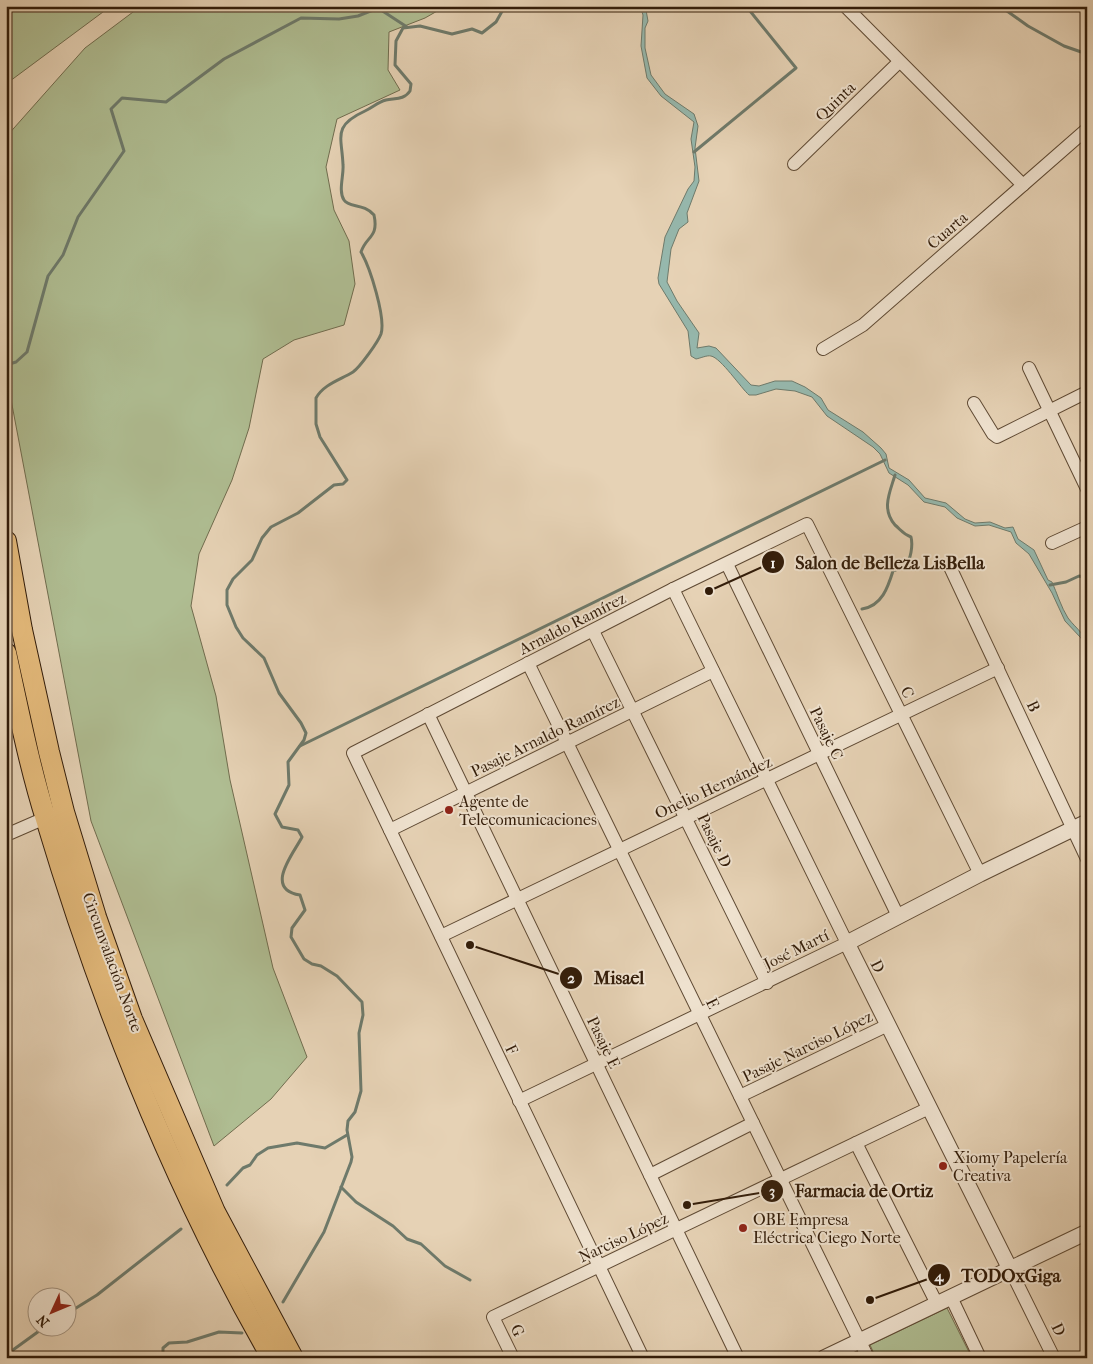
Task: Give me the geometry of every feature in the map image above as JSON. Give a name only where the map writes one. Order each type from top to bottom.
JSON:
[{"type":"highway","name":"Circunvalación Norte","points":[[6,541],[55,815],[84,938],[126,1052],[200,1221],[272,1358]]},
{"type":"highway","name":"Circunvalación Norte","points":[[6,652],[55,815],[96,918],[132,1019],[215,1212],[294,1358]]},
{"type":"street","points":[[845,6],[1023,185]]},
{"type":"street","name":"Quinta","points":[[794,164],[899,62]]},
{"type":"street","name":"Cuarta","points":[[823,349],[863,326],[1087,129]]},
{"type":"street","points":[[1029,368],[1087,489]]},
{"type":"street","points":[[974,403],[993,434],[997,437],[1087,392]]},
{"type":"street","name":"Arnaldo Ramírez","points":[[353,753],[528,663],[807,524]]},
{"type":"street","name":"C","points":[[807,524],[980,874]]},
{"type":"street","points":[[1052,543],[1087,527]]},
{"type":"street","name":"Pasaje C","points":[[727,564],[898,916]]},
{"type":"street","name":"B","points":[[950,567],[998,668],[1080,826],[1087,859]]},
{"type":"street","name":"D","points":[[673,590],[1054,1358]]},
{"type":"street","name":"Pasaje D","points":[[594,631],[767,983]]},
{"type":"street","name":"E","points":[[528,663],[868,1358]]},
{"type":"street","name":"Onelio Hernández","points":[[441,936],[998,668]]},
{"type":"street","name":"Pasaje Arnaldo Ramírez","points":[[390,830],[713,671]]},
{"type":"street","name":"Pasaje E","points":[[428,714],[738,1358]]},
{"type":"street","name":"F","points":[[353,753],[643,1358]]},
{"type":"street","points":[[6,835],[55,815]]},
{"type":"street","name":"José Martí","points":[[519,1101],[767,983],[980,874],[1080,826]]},
{"type":"street","name":"Pasaje Narciso López","points":[[740,1096],[888,1024]]},
{"type":"street","name":"Narciso López","points":[[493,1317],[929,1108]]},
{"type":"street","points":[[650,1175],[753,1123]]},
{"type":"street","points":[[856,1143],[944,1301],[980,1358]]},
{"type":"street","points":[[824,1358],[1087,1232]]},
{"type":"street","name":"G","points":[[493,1317],[513,1358]]},
{"type":"green space","points":[[6,6],[111,6],[6,84]]},
{"type":"green space","points":[[141,6],[446,6],[425,18],[389,32],[388,70],[400,90],[337,119],[326,167],[334,210],[349,241],[355,284],[344,325],[294,340],[263,359],[249,428],[232,480],[199,554],[191,606],[216,696],[230,780],[273,968],[307,1057],[271,1099],[214,1146],[91,821],[9,389],[6,361],[6,137],[85,48]]},
{"type":"green space","points":[[947,1308],[972,1358],[876,1358],[870,1345]]},
{"type":"water","points":[[640,6],[648,6],[646,10],[648,21],[645,28],[645,48],[651,75],[665,94],[694,114],[698,126],[695,148],[699,181],[687,213],[688,222],[679,229],[671,249],[667,282],[677,301],[699,333],[697,348],[709,346],[716,348],[751,385],[759,386],[775,381],[792,381],[805,387],[821,398],[828,410],[863,432],[881,448],[886,454],[889,468],[909,480],[925,498],[946,503],[965,519],[975,523],[990,522],[1005,528],[1013,527],[1018,539],[1034,550],[1048,580],[1052,582],[1068,618],[1083,636],[1087,645],[1087,651],[1081,638],[1065,621],[1052,593],[1029,554],[1016,543],[1011,532],[989,525],[975,526],[957,518],[945,507],[924,502],[908,485],[889,473],[880,454],[873,447],[827,416],[812,397],[795,391],[776,389],[756,395],[749,395],[715,358],[706,356],[696,359],[691,356],[688,331],[659,284],[658,278],[665,237],[688,189],[694,181],[695,167],[691,139],[694,122],[661,96],[647,78],[641,46],[643,15]]},
{"type":"waterway","points":[[283,1302],[324,1232],[351,1162],[352,1157],[347,1130],[348,1121],[355,1112],[361,1091],[359,1033],[363,1015],[362,1002],[337,976],[321,966],[312,964],[304,959],[291,937],[292,928],[305,910],[300,895],[289,891],[284,886],[282,878],[288,861],[302,837],[298,830],[282,827],[275,814],[289,785],[288,762],[304,740],[306,733],[279,693],[264,658],[243,638],[236,627],[227,605],[227,590],[233,579],[252,560],[262,538],[271,527],[298,513],[334,485],[343,484],[347,480],[320,437],[316,424],[316,398],[323,389],[356,369],[376,343],[381,334],[382,326],[376,293],[369,269],[361,252],[375,228],[374,215],[366,209],[346,202],[341,192],[343,169],[341,133],[343,127],[355,116],[386,100],[402,97],[410,91],[411,84],[395,65],[396,41],[403,28],[420,26],[452,34],[472,29],[482,33],[496,22],[505,6]]},
{"type":"waterway","points":[[694,152],[796,68],[746,6]]},
{"type":"waterway","points":[[1000,6],[1028,26],[1064,46],[1087,54]]},
{"type":"waterway","points":[[6,365],[16,362],[27,352],[48,276],[63,255],[78,217],[124,151],[111,109],[122,98],[166,102],[224,59],[301,18],[339,19],[358,16],[378,8],[407,27]]},
{"type":"waterway","points":[[300,746],[885,460]]},
{"type":"waterway","points":[[862,609],[875,604],[879,600],[886,589],[893,571],[905,566],[907,563],[912,548],[911,537],[895,525],[888,513],[889,494],[895,475]]},
{"type":"waterway","points":[[1050,585],[1066,582],[1079,576],[1087,578]]},
{"type":"waterway","points":[[227,1185],[243,1168],[250,1165],[257,1155],[268,1148],[297,1143],[325,1148],[347,1135]]},
{"type":"waterway","points":[[341,1187],[356,1202],[393,1226],[407,1239],[421,1244],[445,1266],[470,1280]]},
{"type":"waterway","points":[[78,1307],[97,1295],[181,1229]]},
{"type":"waterway","points":[[163,1358],[163,1348],[169,1343],[187,1342],[219,1332],[242,1333]]},
{"type":"waterway","points":[[6,1355],[32,1336]]},
{"type":"place","name":"Salon de Belleza LisBella","points":[[709,591]]},
{"type":"place","name":"Agente de Telecomunicaciones","points":[[449,810]]},
{"type":"place","name":"Misael","points":[[470,945]]},
{"type":"place","name":"Xiomy Papelería Creativa","points":[[943,1166]]},
{"type":"place","name":"Farmacia de Ortiz","points":[[687,1205]]},
{"type":"place","name":"OBE Empresa Eléctrica Ciego Norte","points":[[743,1228]]},
{"type":"place","name":"TODOxGiga","points":[[870,1300]]}]
